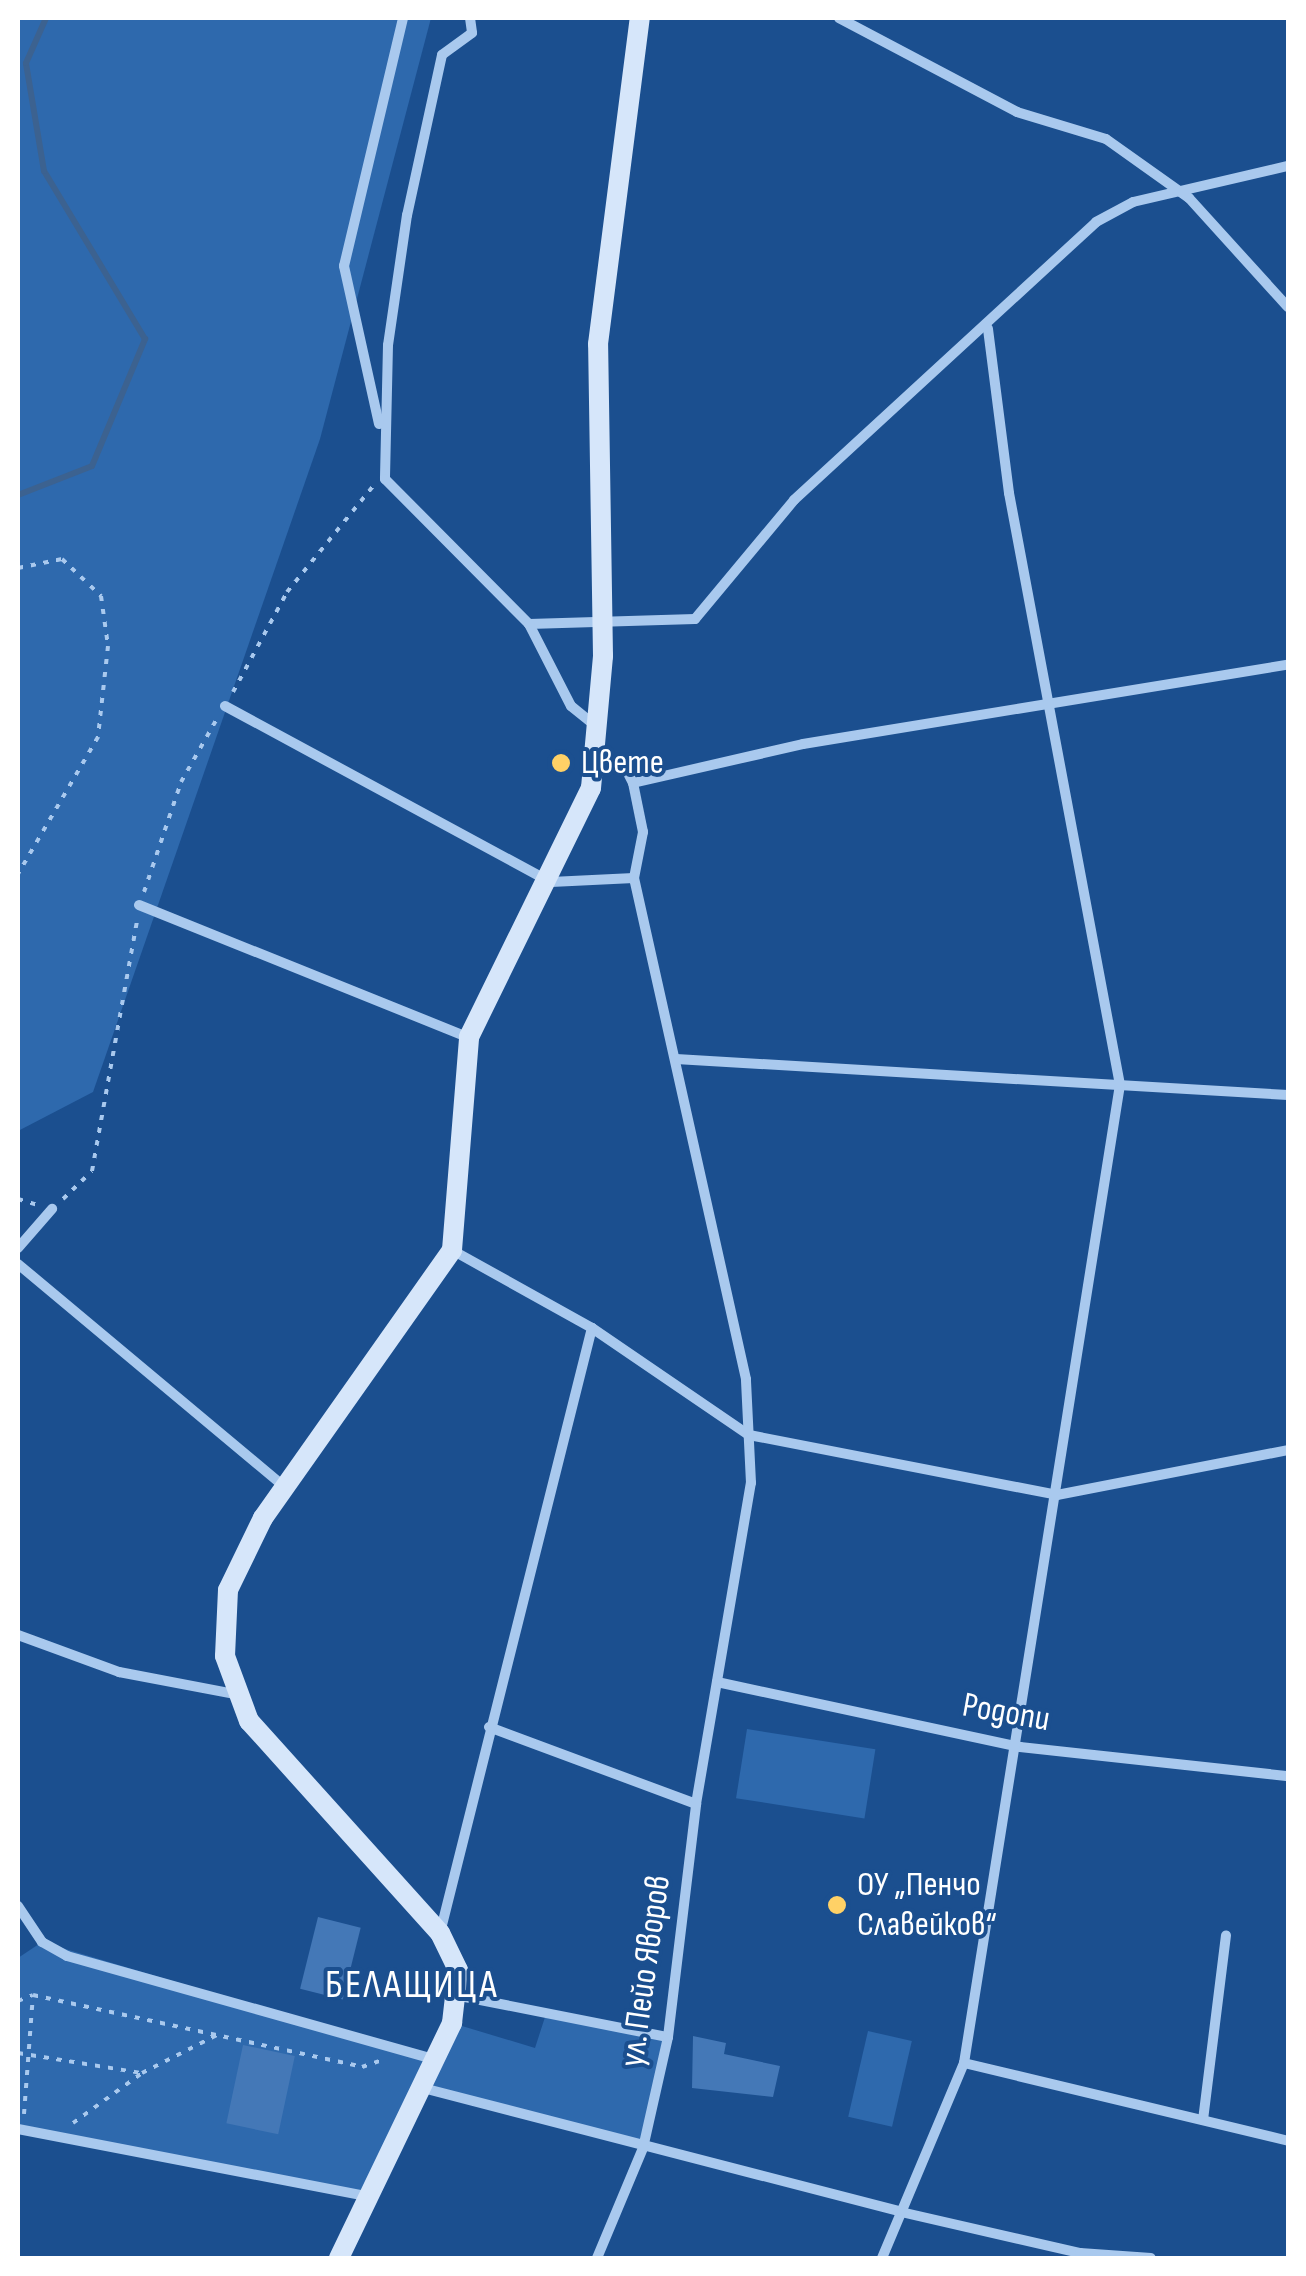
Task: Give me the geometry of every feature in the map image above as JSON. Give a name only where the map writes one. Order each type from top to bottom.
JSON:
[{"type":"street","points":[[402,18],[344,266],[382,435],[385,479],[529,624],[572,706],[600,729]]},
{"type":"street","points":[[382,435],[423,128],[442,55],[472,34],[470,18]]},
{"type":"street","points":[[339,2258],[460,1996],[440,1933],[234,1694],[228,1590],[285,1488],[452,1250],[469,1037],[551,882],[599,754],[602,627],[598,344],[640,18]]},
{"type":"street","points":[[839,18],[1017,112],[1106,138],[1177,190],[1288,307]]},
{"type":"street","points":[[529,624],[602,627],[694,619],[794,500],[988,328],[1096,222],[1177,190],[1288,166]]},
{"type":"street","points":[[882,2258],[964,2062],[1020,1747],[1120,1086],[1050,708],[988,328]]},
{"type":"street","points":[[633,783],[803,744],[1050,708],[1288,665]]},
{"type":"street","points":[[225,706],[551,882],[634,878],[643,832],[633,783],[624,765],[599,754]]},
{"type":"street","name":"ул. Пейо Яворов","points":[[597,2258],[643,2148],[668,2037],[696,1804],[752,1483],[746,1379],[634,878]]},
{"type":"street","points":[[139,905],[469,1037]]},
{"type":"street","points":[[676,1060],[1288,1094]]},
{"type":"street","points":[[18,1248],[52,1209]]},
{"type":"street","points":[[452,1250],[592,1328],[749,1435],[1057,1495],[1288,1450]]},
{"type":"street","points":[[18,1264],[285,1488]]},
{"type":"street","points":[[440,1933],[592,1328]]},
{"type":"street","points":[[18,1634],[120,1672],[234,1694]]},
{"type":"street","name":"Родопи","points":[[718,1682],[1020,1747],[1288,1776]]},
{"type":"street","points":[[489,1727],[696,1804]]},
{"type":"street","points":[[18,1906],[42,1942],[67,1956],[433,2059]]},
{"type":"street","points":[[1202,2120],[1226,1935]]},
{"type":"street","points":[[460,1996],[668,2037]]},
{"type":"street","points":[[964,2062],[1288,2141]]},
{"type":"street","points":[[418,2086],[643,2148],[1080,2256],[1151,2258]]},
{"type":"street","points":[[20,2129],[367,2196]]},
{"type":"path","points":[[52,1209],[92,1171],[139,905],[181,782],[287,592],[359,495],[385,479]]},
{"type":"path","points":[[18,568],[62,559],[101,596],[108,646],[98,738],[18,874]]},
{"type":"path","points":[[18,2001],[33,1994],[362,2067],[405,2051]]},
{"type":"path","points":[[20,2129],[33,1994]]},
{"type":"path","points":[[56,2136],[142,2072],[217,2035]]},
{"type":"path","points":[[18,2053],[142,2072]]},
{"type":"shaded area","points":[[18,18],[431,18],[320,439],[93,1092],[18,1131]]},
{"type":"shaded area","points":[[747,1729],[875,1749],[864,1818],[736,1798]]},
{"type":"shaded area","points":[[42,1942],[433,2059],[452,2023],[535,2048],[546,2014],[668,2037],[643,2148],[419,2086],[367,2196],[18,2129],[18,1958]]},
{"type":"shaded area","points":[[868,2031],[912,2041],[892,2127],[848,2117]]},
{"type":"building","points":[[318,1917],[361,1928],[343,1999],[300,1989]]},
{"type":"building","points":[[693,2036],[726,2043],[724,2054],[780,2066],[773,2097],[692,2088]]},
{"type":"building","points":[[243,2045],[295,2056],[278,2134],[226,2123]]},
{"type":"waterway","points":[[18,495],[92,466],[145,339],[44,171],[26,63],[46,18]]},
{"type":"place","name":"Цвете","points":[[561,763]]},
{"type":"place","name":"ОУ „Пенчо Славейков“","points":[[837,1905]]},
{"type":"district","name":"БЕЛАЩИЦА","points":[[412,1985]]}]
